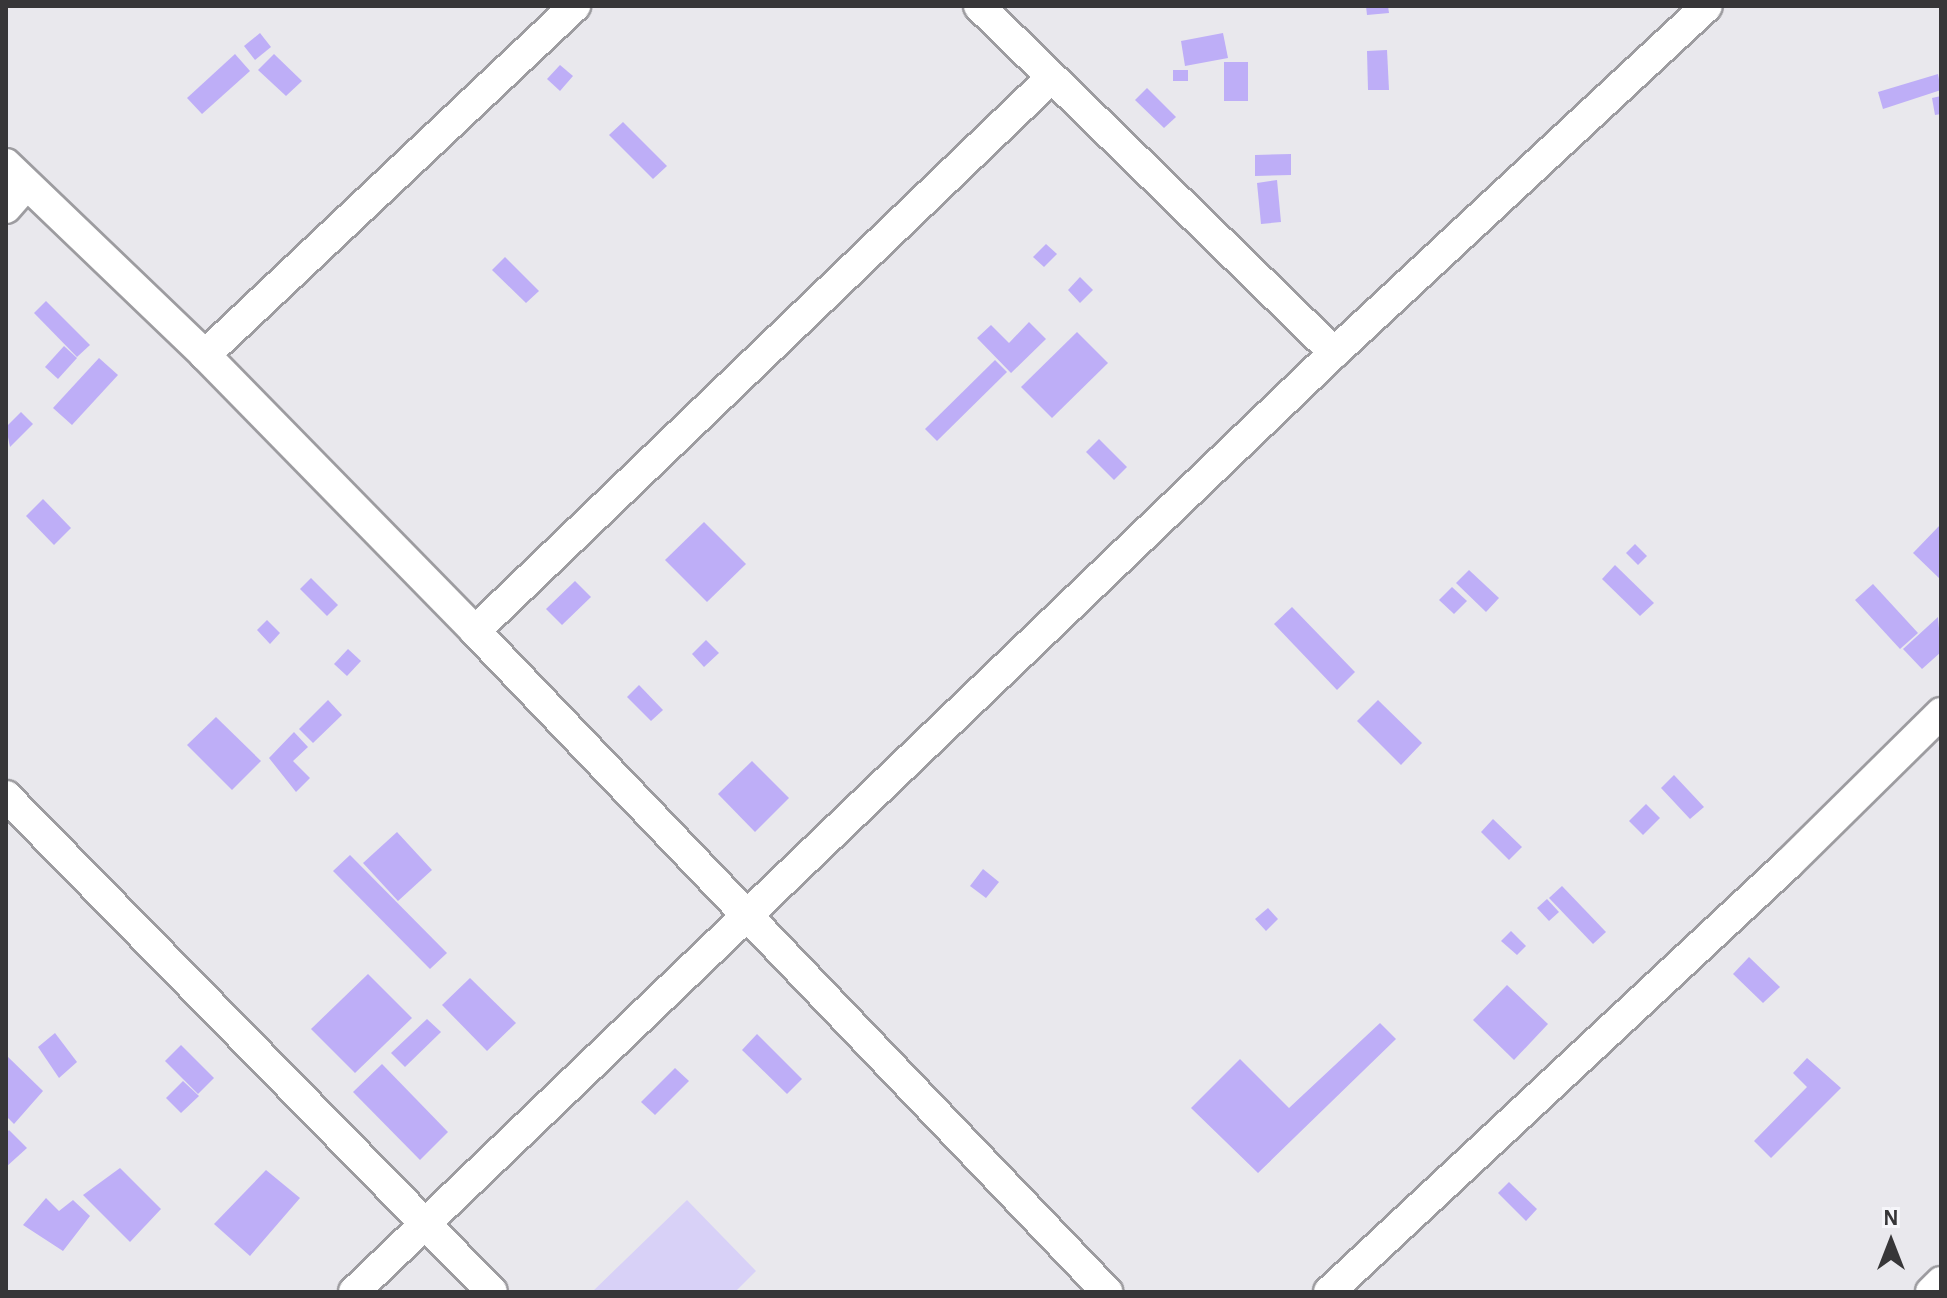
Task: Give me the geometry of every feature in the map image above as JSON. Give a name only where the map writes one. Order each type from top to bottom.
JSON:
[{"type":"street","points":[[205,355],[575,6]]},
{"type":"street","points":[[979,6],[1050,79],[1334,353]]},
{"type":"street","points":[[354,1292],[1334,353],[1707,6]]},
{"type":"street","points":[[475,631],[1050,79]]},
{"type":"street","points":[[6,208],[16,174],[205,355],[475,631],[1107,1292]]},
{"type":"street","points":[[1329,1292],[1788,864],[1941,713]]},
{"type":"street","points":[[6,796],[492,1292]]},
{"type":"street","points":[[1931,1292],[1941,1282]]},
{"type":"shaded area","points":[[687,1200],[756,1271],[735,1292],[592,1292]]},
{"type":"building","points":[[1366,6],[1388,6],[1389,13],[1367,15]]},
{"type":"building","points":[[260,33],[271,47],[255,60],[244,46]]},
{"type":"building","points":[[1223,33],[1228,58],[1185,66],[1181,41]]},
{"type":"building","points":[[1387,50],[1389,90],[1368,90],[1367,51]]},
{"type":"building","points":[[235,54],[250,71],[202,114],[187,98]]},
{"type":"building","points":[[274,54],[302,81],[286,96],[258,70]]},
{"type":"building","points":[[1224,62],[1248,62],[1248,101],[1224,101]]},
{"type":"building","points":[[560,65],[573,76],[560,91],[547,79]]},
{"type":"building","points":[[1173,70],[1188,70],[1188,81],[1173,81]]},
{"type":"building","points":[[1938,74],[1941,90],[1883,109],[1878,92]]},
{"type":"building","points":[[1147,88],[1176,117],[1164,128],[1135,100]]},
{"type":"building","points":[[1941,96],[1941,114],[1935,115],[1932,98]]},
{"type":"building","points":[[623,122],[667,166],[653,179],[609,135]]},
{"type":"building","points":[[1291,154],[1291,175],[1255,176],[1255,155]]},
{"type":"building","points":[[1277,180],[1281,222],[1261,224],[1257,183]]},
{"type":"building","points":[[1046,244],[1057,254],[1044,267],[1033,257]]},
{"type":"building","points":[[505,257],[539,291],[526,303],[492,270]]},
{"type":"building","points":[[1080,277],[1093,290],[1080,303],[1068,290]]},
{"type":"building","points":[[46,301],[90,345],[77,357],[34,313]]},
{"type":"building","points":[[1029,322],[1046,339],[1011,373],[977,338],[991,325],[1009,343]]},
{"type":"building","points":[[1077,332],[1108,363],[1052,418],[1021,387]]},
{"type":"building","points":[[64,346],[77,358],[58,379],[45,367]]},
{"type":"building","points":[[99,358],[118,375],[72,425],[53,408]]},
{"type":"building","points":[[995,360],[1007,372],[937,441],[925,429]]},
{"type":"building","points":[[21,412],[33,424],[10,447],[6,427]]},
{"type":"building","points":[[1099,439],[1127,467],[1114,480],[1086,452]]},
{"type":"building","points":[[43,499],[71,528],[54,545],[26,516]]},
{"type":"building","points":[[704,522],[746,564],[707,602],[665,560]]},
{"type":"building","points":[[1941,524],[1941,580],[1913,553]]},
{"type":"building","points":[[1635,544],[1647,556],[1638,565],[1626,553]]},
{"type":"building","points":[[1615,565],[1654,603],[1640,616],[1602,579]]},
{"type":"building","points":[[1469,570],[1499,598],[1486,612],[1456,583]]},
{"type":"building","points":[[311,578],[338,605],[327,616],[300,589]]},
{"type":"building","points":[[575,581],[591,597],[562,625],[546,609]]},
{"type":"building","points":[[1873,584],[1918,633],[1900,649],[1855,600]]},
{"type":"building","points":[[1452,587],[1467,601],[1454,614],[1439,600]]},
{"type":"building","points":[[1292,607],[1355,672],[1337,690],[1274,624]]},
{"type":"building","points":[[1938,617],[1941,652],[1922,669],[1903,649]]},
{"type":"building","points":[[267,620],[280,633],[270,644],[257,630]]},
{"type":"building","points":[[706,640],[719,653],[704,667],[692,654]]},
{"type":"building","points":[[348,649],[361,661],[347,676],[334,664]]},
{"type":"building","points":[[639,685],[663,710],[651,721],[627,697]]},
{"type":"building","points":[[328,700],[342,715],[313,743],[299,729]]},
{"type":"building","points":[[1378,700],[1422,743],[1401,765],[1357,721]]},
{"type":"building","points":[[216,717],[261,761],[232,790],[187,745]]},
{"type":"building","points":[[294,732],[308,747],[293,761],[310,778],[296,792],[269,758]]},
{"type":"building","points":[[752,761],[789,798],[755,832],[718,794]]},
{"type":"building","points":[[1674,775],[1704,807],[1690,819],[1661,788]]},
{"type":"building","points":[[1646,804],[1660,818],[1643,835],[1629,821]]},
{"type":"building","points":[[1493,819],[1522,847],[1509,860],[1481,832]]},
{"type":"building","points":[[397,832],[432,870],[398,901],[363,863]]},
{"type":"building","points":[[350,855],[447,953],[430,969],[333,871]]},
{"type":"building","points":[[983,869],[999,882],[986,898],[970,886]]},
{"type":"building","points":[[1562,886],[1606,932],[1593,944],[1549,898]]},
{"type":"building","points":[[1547,899],[1559,912],[1549,921],[1537,908]]},
{"type":"building","points":[[1268,908],[1278,919],[1266,931],[1255,919]]},
{"type":"building","points":[[1511,931],[1526,946],[1517,955],[1501,941]]},
{"type":"building","points":[[1749,957],[1780,987],[1763,1003],[1733,974]]},
{"type":"building","points":[[368,974],[412,1018],[355,1073],[311,1029]]},
{"type":"building","points":[[470,978],[516,1023],[487,1051],[442,1005]]},
{"type":"building","points":[[1507,985],[1548,1024],[1514,1060],[1473,1020]]},
{"type":"building","points":[[427,1019],[441,1032],[405,1067],[391,1053]]},
{"type":"building","points":[[1380,1023],[1396,1039],[1258,1173],[1191,1108],[1240,1059],[1289,1108]]},
{"type":"building","points":[[55,1033],[77,1062],[59,1078],[38,1047]]},
{"type":"building","points":[[757,1034],[802,1079],[787,1094],[742,1050]]},
{"type":"building","points":[[181,1045],[214,1078],[198,1094],[165,1061]]},
{"type":"building","points":[[6,1055],[43,1091],[14,1124],[6,1116]]},
{"type":"building","points":[[1807,1058],[1841,1088],[1771,1158],[1754,1141],[1807,1087],[1793,1073]]},
{"type":"building","points":[[382,1064],[448,1132],[420,1160],[353,1092]]},
{"type":"building","points":[[675,1068],[689,1081],[655,1115],[641,1102]]},
{"type":"building","points":[[183,1081],[199,1096],[181,1113],[166,1098]]},
{"type":"building","points":[[9,1130],[27,1148],[6,1167],[6,1133]]},
{"type":"building","points":[[120,1168],[161,1209],[130,1242],[83,1195]]},
{"type":"building","points":[[266,1170],[300,1198],[250,1256],[214,1224]]},
{"type":"building","points":[[1509,1182],[1537,1209],[1526,1221],[1498,1193]]},
{"type":"building","points":[[46,1198],[59,1211],[73,1200],[90,1216],[63,1251],[23,1225]]}]
